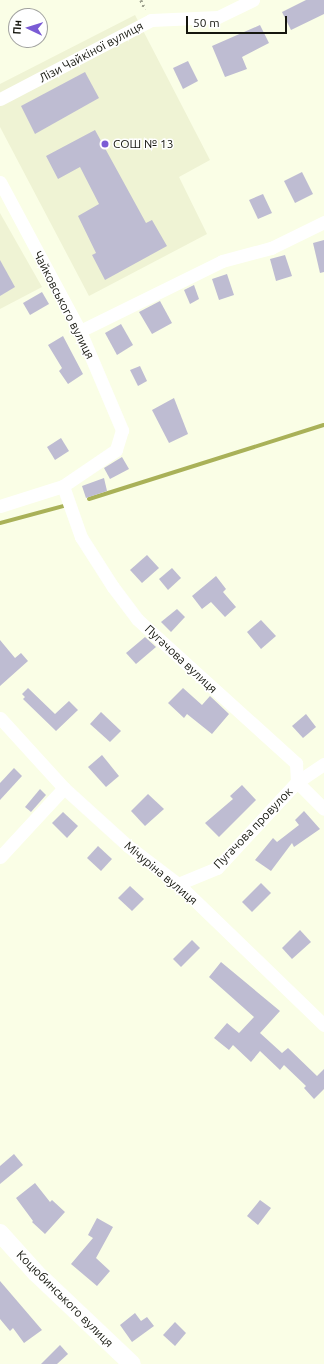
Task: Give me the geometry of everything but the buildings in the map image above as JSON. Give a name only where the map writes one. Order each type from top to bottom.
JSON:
[{"type":"street","name":"Лізи Чайкіної вулиця","points":[[0,100],[151,20],[218,17],[253,0]]},
{"type":"street","name":"Чайковського вулиця","points":[[0,182],[80,331],[122,430],[116,450],[63,486]]},
{"type":"street","points":[[80,331],[222,261],[271,248],[324,222]]},
{"type":"street","points":[[0,506],[63,486]]},
{"type":"street","name":"Пугачова вулиця","points":[[63,486],[81,537],[113,587],[137,619],[296,763],[297,782]]},
{"type":"street","name":"Мічуріна вулиця","points":[[0,718],[64,788],[128,846],[178,884],[324,1025]]},
{"type":"street","name":"Пугачова провулок","points":[[178,884],[217,868],[297,782],[324,764]]},
{"type":"street","points":[[297,782],[324,809]]},
{"type":"street","points":[[0,856],[64,788]]},
{"type":"street","name":"Коцюбинського вулиця","points":[[0,1233],[36,1273],[132,1364]]},
{"type":"shaded area","name":"СОШ № 13","points":[[135,15],[210,160],[179,177],[207,234],[89,296],[0,127],[0,84]]},
{"type":"shaded area","points":[[0,213],[42,287],[0,309]]},
{"type":"waterway","points":[[89,499],[324,425]]},
{"type":"waterway","points":[[0,523],[67,505]]},
{"type":"place","name":"СОШ № 13","points":[[105,144]]}]
